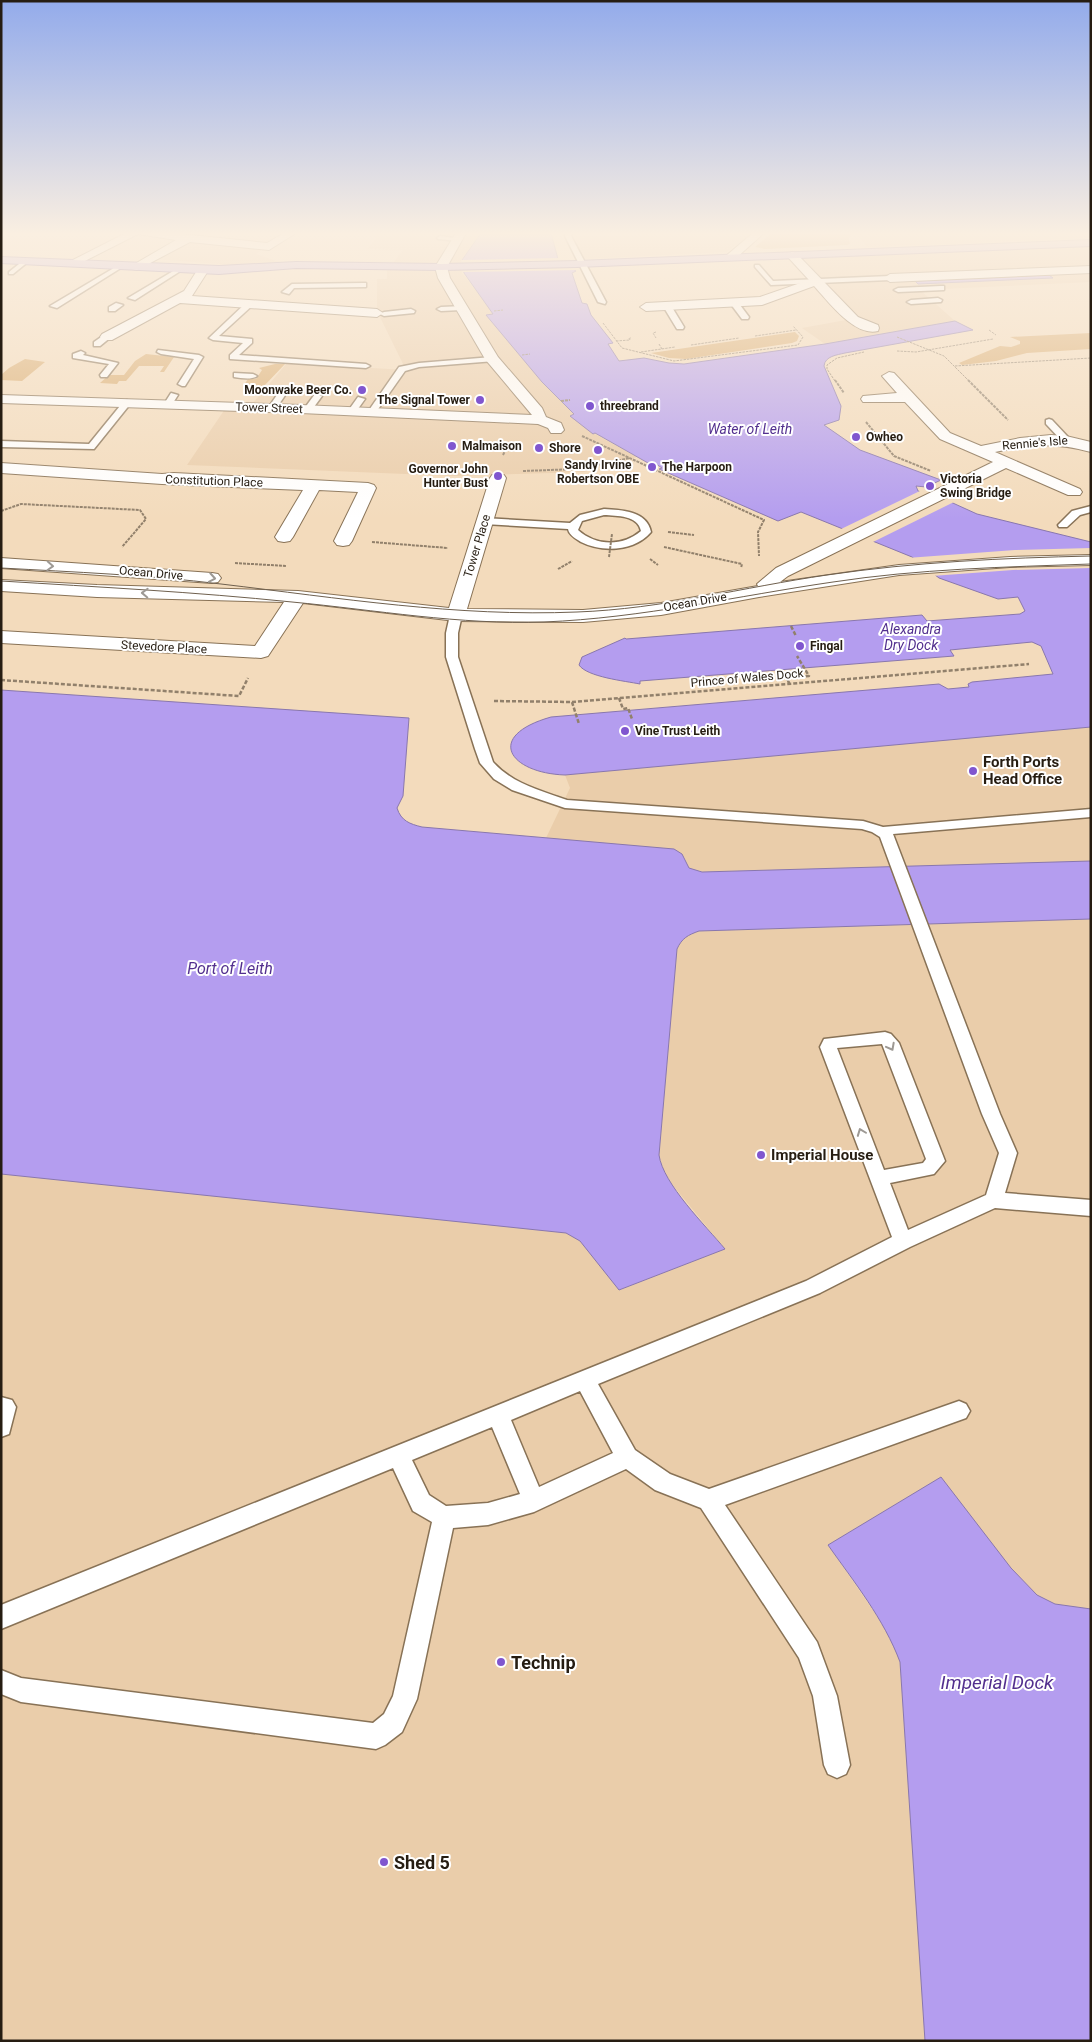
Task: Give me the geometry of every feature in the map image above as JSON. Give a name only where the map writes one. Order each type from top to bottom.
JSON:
[{"type":"street","points":[[102,340],[124,328]]},
{"type":"street","points":[[473,328],[492,359],[537,411],[539,415],[538,420],[554,424],[556,430]]},
{"type":"street","name":"Rennie's Isle","points":[[890,376],[946,436],[1074,492]]},
{"type":"street","points":[[868,399],[909,397]]},
{"type":"street","name":"Tower Street","points":[[1,398],[127,403],[171,400],[308,409],[356,405],[371,412],[538,420]]},
{"type":"street","name":"Rennie's Isle","points":[[979,451],[1003,445],[1064,439],[1079,441],[1091,447]]},
{"type":"street","points":[[759,590],[789,569],[1006,462]]},
{"type":"street","name":"Constitution Place","points":[[1,468],[144,478],[368,488],[343,540]]},
{"type":"street","name":"Tower Place","points":[[456,615],[499,474]]},
{"type":"street","points":[[284,536],[314,485]]},
{"type":"street","name":"Ocean Drive","points":[[1,585],[97,591],[298,597],[456,615],[538,617],[627,613],[678,606],[759,590],[899,570],[1010,562],[1091,560]]},
{"type":"street","name":"Ocean Drive","points":[[1,563],[202,577],[272,590],[298,597]]},
{"type":"street","points":[[261,652],[284,615],[298,597]]},
{"type":"street","name":"Stevedore Place","points":[[1,637],[261,652]]},
{"type":"lane","points":[[224,328],[213,338],[249,341],[233,357],[366,366]]},
{"type":"lane","points":[[161,352],[199,357],[182,384]]},
{"type":"lane","points":[[81,353],[76,356],[114,363],[104,375]]},
{"type":"lane","points":[[371,412],[402,369],[419,365],[492,359]]},
{"type":"lane","points":[[189,374],[200,374]]},
{"type":"lane","points":[[236,375],[253,376]]},
{"type":"lane","points":[[272,408],[282,394]]},
{"type":"lane","points":[[308,409],[318,396]]},
{"type":"lane","points":[[1,444],[91,447],[127,403]]},
{"type":"lane","points":[[1048,422],[1064,439]]},
{"type":"lane","points":[[1064,525],[1076,513],[1091,509]]},
{"type":"lane","points":[[484,520],[573,526],[583,517],[604,512],[626,514],[642,522],[646,527],[646,532],[633,542],[609,545],[586,541],[573,531],[573,526]]},
{"type":"lane","points":[[456,615],[452,633],[452,657],[487,763],[499,776],[517,787],[542,798],[565,804],[863,825],[882,831],[1091,813]]},
{"type":"lane","points":[[882,831],[892,849],[991,1114],[1008,1153],[994,1200]]},
{"type":"lane","points":[[879,1178],[928,1169],[936,1161],[891,1043],[885,1038],[830,1044],[828,1048],[903,1241]]},
{"type":"lane","points":[[1,1617],[813,1287],[903,1241],[994,1200],[1091,1208]]},
{"type":"lane","points":[[585,1380],[627,1457],[663,1482],[709,1500],[808,1651],[825,1696],[837,1765]]},
{"type":"lane","points":[[1,1407],[5,1407],[1,1427]]},
{"type":"lane","points":[[709,1500],[959,1411]]},
{"type":"lane","points":[[498,1416],[534,1501]]},
{"type":"lane","points":[[398,1456],[421,1503],[444,1516],[488,1514],[534,1501],[627,1457]]},
{"type":"lane","points":[[1,1682],[21,1690],[376,1736],[393,1723],[405,1699],[444,1516]]},
{"type":"path","points":[[749,336],[796,330]]},
{"type":"path","points":[[989,330],[996,335]]},
{"type":"path","points":[[726,333],[730,339]]},
{"type":"path","points":[[616,341],[630,340],[629,338],[631,338]]},
{"type":"path","points":[[691,345],[740,338]]},
{"type":"path","points":[[659,344],[662,349]]},
{"type":"path","points":[[638,353],[682,346]]},
{"type":"path","points":[[923,347],[944,356],[1030,442]]},
{"type":"path","points":[[955,366],[1091,358]]},
{"type":"path","points":[[630,458],[560,471],[499,474],[509,442],[556,430],[584,437],[630,458],[764,520],[758,532],[759,556],[762,565],[789,569]]},
{"type":"path","points":[[876,434],[896,433]]},
{"type":"path","points":[[1,510],[21,504],[140,510],[146,519],[122,548]]},
{"type":"path","points":[[668,532],[694,535]]},
{"type":"path","points":[[610,558],[612,534]]},
{"type":"path","points":[[343,540],[475,549]]},
{"type":"path","points":[[658,546],[742,564],[741,568]]},
{"type":"path","points":[[791,626],[796,636]]},
{"type":"path","points":[[1,680],[239,696],[261,652]]},
{"type":"path","points":[[790,683],[787,678],[809,676],[797,656]]},
{"type":"path","name":"Prince of Wales Dock","points":[[466,701],[572,702],[1029,664]]},
{"type":"path","points":[[619,698],[622,709],[628,708],[632,719]]},
{"type":"path","points":[[572,702],[579,724]]},
{"type":"shaded area","points":[[386,328],[507,328],[593,433],[637,457],[584,472],[454,476],[187,465],[223,412],[227,403],[252,404],[287,363],[406,370]]},
{"type":"shaded area","points":[[802,328],[914,328],[825,344]]},
{"type":"shaded area","points":[[795,332],[799,336],[797,341],[792,343],[686,359],[669,358],[651,353]]},
{"type":"shaded area","points":[[1091,333],[1091,349],[1027,353],[996,361],[962,365],[959,363],[1000,346],[1011,347],[1020,344],[1020,341],[1010,337]]},
{"type":"shaded area","points":[[146,354],[174,357],[164,372],[160,372],[164,366],[139,366],[126,381],[119,381],[117,384],[100,383],[109,375],[124,375],[135,361]]},
{"type":"shaded area","points":[[25,359],[45,362],[22,381],[1,380],[1,375],[9,368]]},
{"type":"shaded area","points":[[275,364],[285,364],[264,386],[244,385],[248,379],[256,379],[262,370],[259,368]]},
{"type":"shaded area","points":[[1091,727],[1091,861],[702,872],[689,868],[684,857],[546,838],[570,788],[565,775]]},
{"type":"shaded area","points":[[1091,919],[1091,1609],[1055,1604],[1037,1595],[1011,1568],[828,1545],[892,1640],[900,1662],[925,2041],[1,2041],[1,1174],[566,1233],[580,1241],[620,1290],[725,1249],[671,1183],[660,1166],[659,1155],[677,949],[680,942],[687,935],[699,931]]},
{"type":"water","points":[[497,328],[601,328],[613,343],[608,344],[619,361],[644,358],[684,364],[825,344],[914,328],[970,328],[973,330],[845,353],[829,358],[824,366],[841,406],[839,420],[824,425],[860,450],[941,480],[926,487],[916,486],[918,491],[944,499],[977,514],[1091,542],[1091,727],[565,775],[546,773],[530,768],[518,761],[512,752],[511,743],[517,734],[530,725],[551,717],[939,684],[948,689],[969,687],[968,684],[972,682],[1053,674],[1041,646],[1032,642],[950,650],[954,656],[640,681],[640,684],[607,678],[583,669],[579,665],[582,657],[625,638],[922,615],[927,621],[1020,614],[1025,611],[1018,597],[998,599],[939,578],[912,557],[801,512],[778,521],[659,469],[662,468],[653,462],[648,463],[595,433],[593,434],[570,416],[574,414],[542,382]]},
{"type":"water","name":"Port of Leith","points":[[1,690],[409,718],[403,796],[397,808],[401,816],[410,823],[422,827],[674,849],[682,854],[689,868],[702,872],[1091,861],[1091,919],[699,931],[686,937],[677,949],[659,1155],[668,1179],[697,1217],[725,1249],[619,1290],[580,1241],[566,1233],[1,1174]]},
{"type":"water","name":"Imperial Dock","points":[[941,1477],[1011,1568],[1037,1595],[1055,1604],[1091,1609],[1091,2041],[925,2041],[900,1662],[877,1616],[828,1545]]},
{"type":"pier","points":[[924,489],[954,502],[871,543],[839,530]]},
{"type":"pier","points":[[1091,548],[1091,568],[1013,570],[932,576],[907,558],[1015,550]]},
{"type":"tram line","points":[[1,568],[166,578],[398,605],[487,612],[532,613],[640,607],[827,575],[893,567],[992,559],[1091,556]]},
{"type":"tram line","points":[[1,581],[219,595],[450,619],[544,622],[617,616],[833,582],[897,574],[962,569],[1091,564]]},
{"type":"place","name":"Moonwake Beer Co.","points":[[362,390]]},
{"type":"place","name":"The Signal Tower","points":[[480,400]]},
{"type":"place","name":"threebrand","points":[[590,406]]},
{"type":"place","name":"Owheo","points":[[856,437]]},
{"type":"place","name":"Malmaison","points":[[452,446]]},
{"type":"place","name":"Shore","points":[[539,448]]},
{"type":"place","name":"Sandy Irvine Robertson OBE","points":[[598,450]]},
{"type":"place","name":"The Harpoon","points":[[652,467]]},
{"type":"place","name":"Governor John Hunter Bust","points":[[498,476]]},
{"type":"place","name":"Victoria Swing Bridge","points":[[930,486]]},
{"type":"place","name":"Fingal","points":[[800,646]]},
{"type":"place","name":"Vine Trust Leith","points":[[625,731]]},
{"type":"place","name":"Forth Ports Head Office","points":[[973,771]]},
{"type":"place","name":"Imperial House","points":[[761,1155]]},
{"type":"place","name":"Technip","points":[[501,1662]]},
{"type":"place","name":"Shed 5","points":[[384,1862]]},
{"type":"water label","name":"Water of Leith","points":[[750,429]]},
{"type":"water label","name":"Alexandra Dry Dock","points":[[911,638]]}]
